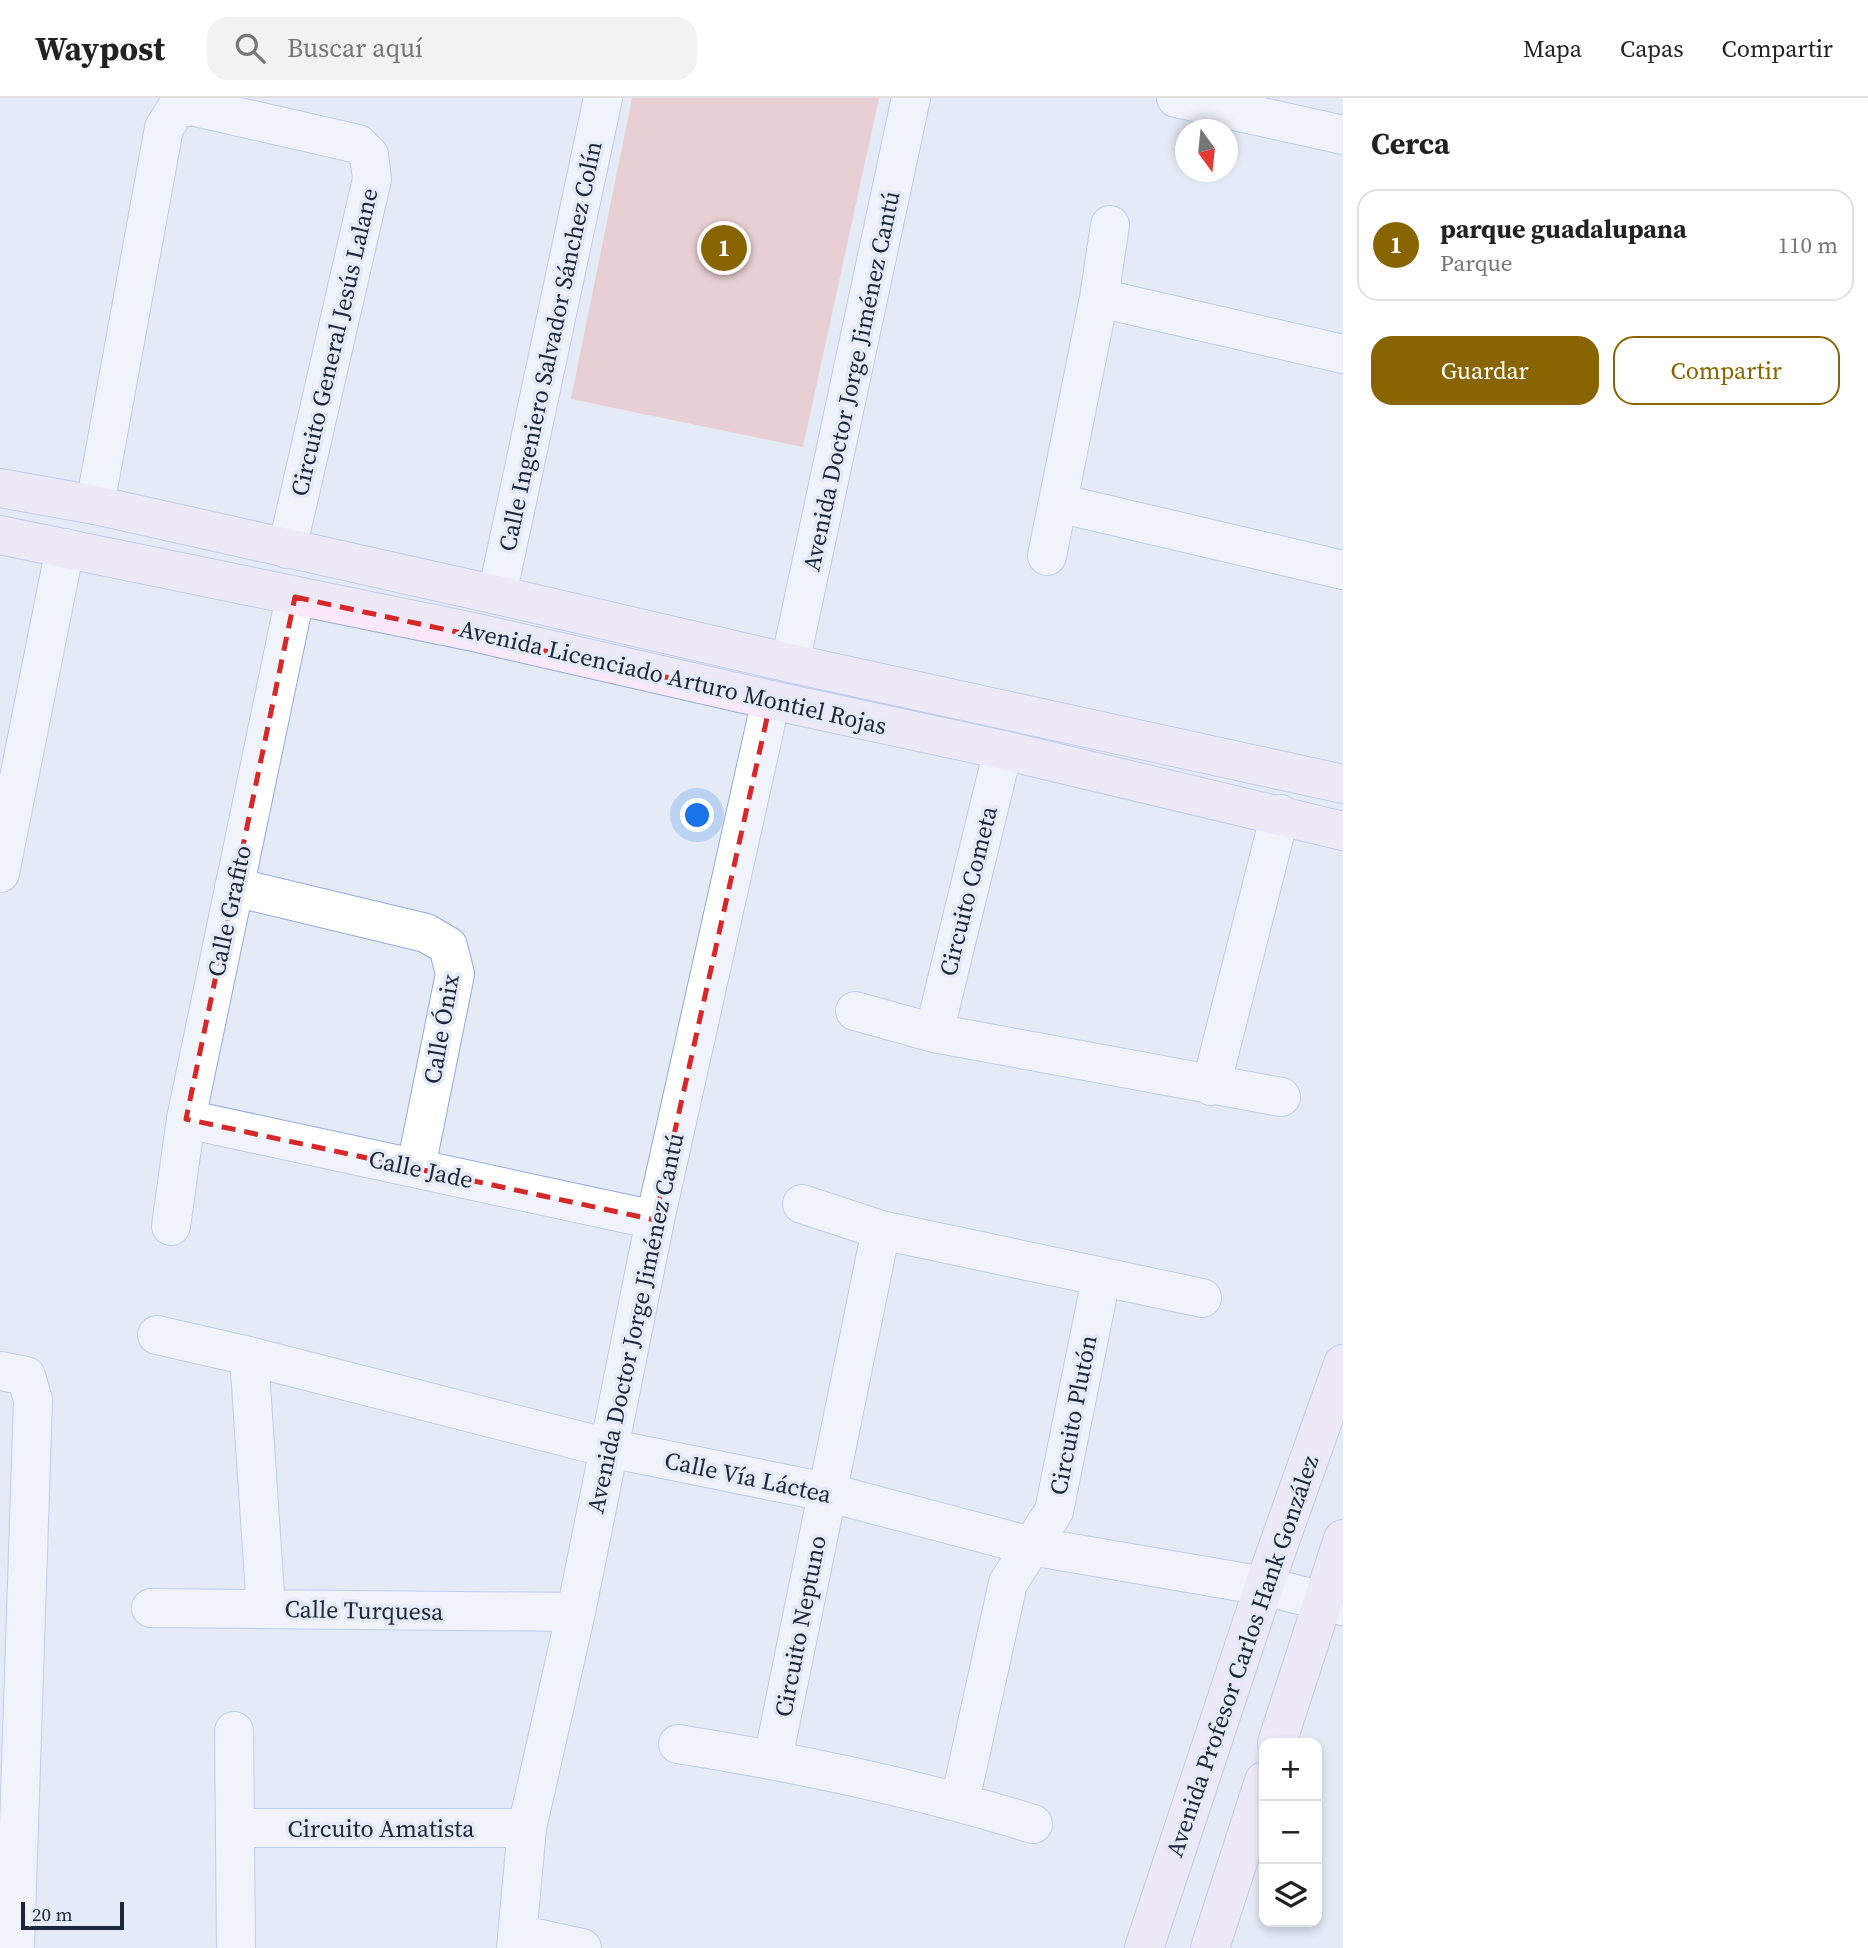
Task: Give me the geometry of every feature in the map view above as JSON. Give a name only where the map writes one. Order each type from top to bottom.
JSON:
[{"type":"main road","name":"Avenida Licenciado Arturo Montiel Rojas","points":[[0,488],[95,505],[496,594],[790,663],[1343,783]]},
{"type":"main road","name":"Avenida Licenciado Arturo Montiel Rojas","points":[[0,535],[472,632],[1003,750],[1343,831]]},
{"type":"main road","name":"Avenida Profesor Carlos Hank González","points":[[1143,1948],[1264,1586],[1343,1364]]},
{"type":"main road","points":[[1278,1738],[1333,1603],[1343,1539]]},
{"type":"main road","points":[[1210,1948],[1259,1796]]},
{"type":"street","name":"Calle Ingeniero Salvador Sánchez Colín","points":[[496,594],[603,98]]},
{"type":"street","name":"Avenida Doctor Jorge Jiménez Cantú","points":[[790,663],[911,98]]},
{"type":"street","points":[[1176,98],[1343,135]]},
{"type":"street","name":"Circuito General Jesús Lalane","points":[[95,505],[164,128],[176,109],[191,106],[346,141],[359,144],[369,155],[372,179],[287,549]]},
{"type":"street","points":[[1047,556],[1111,225]]},
{"type":"street","points":[[1099,298],[1343,354]]},
{"type":"street","points":[[1058,503],[1343,570]]},
{"type":"street","points":[[0,873],[65,548]]},
{"type":"street","name":"Calle Grafito","points":[[171,1226],[186,1119],[295,597]]},
{"type":"street","name":"Avenida Doctor Jorge Jiménez Cantú","points":[[517,1941],[527,1828],[576,1612],[655,1220],[771,700]]},
{"type":"street","name":"Circuito Cometa","points":[[934,1033],[1003,750]]},
{"type":"street","points":[[1210,1086],[1280,814]]},
{"type":"street","name":"Calle Ónix","points":[[234,887],[426,933],[448,946],[455,974],[415,1167]]},
{"type":"street","points":[[855,1011],[934,1033],[1280,1097]]},
{"type":"street","name":"Calle Jade","points":[[186,1119],[655,1220]]},
{"type":"street","points":[[802,1203],[881,1230],[1101,1279],[1202,1298]]},
{"type":"street","points":[[826,1492],[881,1230]]},
{"type":"street","name":"Circuito Plutón","points":[[1031,1546],[1054,1511],[1101,1279]]},
{"type":"street","name":"Calle Vía Láctea","points":[[157,1335],[607,1448],[826,1492],[1031,1546],[1264,1586],[1333,1603]]},
{"type":"street","points":[[249,1356],[267,1609]]},
{"type":"street","points":[[0,1371],[26,1376],[33,1400],[15,1948]]},
{"type":"street","name":"Circuito Neptuno","points":[[773,1759],[826,1492]]},
{"type":"street","points":[[960,1801],[1008,1583],[1031,1546]]},
{"type":"street","name":"Calle Turquesa","points":[[151,1608],[576,1612]]},
{"type":"street","points":[[234,1731],[236,1948]]},
{"type":"street","points":[[678,1744],[773,1759],[960,1801],[1033,1824]]},
{"type":"street","name":"Circuito Amatista","points":[[234,1828],[527,1828]]},
{"type":"street","points":[[517,1941],[582,1948]]},
{"type":"highlighted area","points":[[295,597],[771,700],[655,1220],[186,1119]]},
{"type":"shaded area","points":[[632,98],[879,98],[803,447],[571,399]]},
{"type":"place","name":"parque guadalupana","points":[[724,248]]}]
